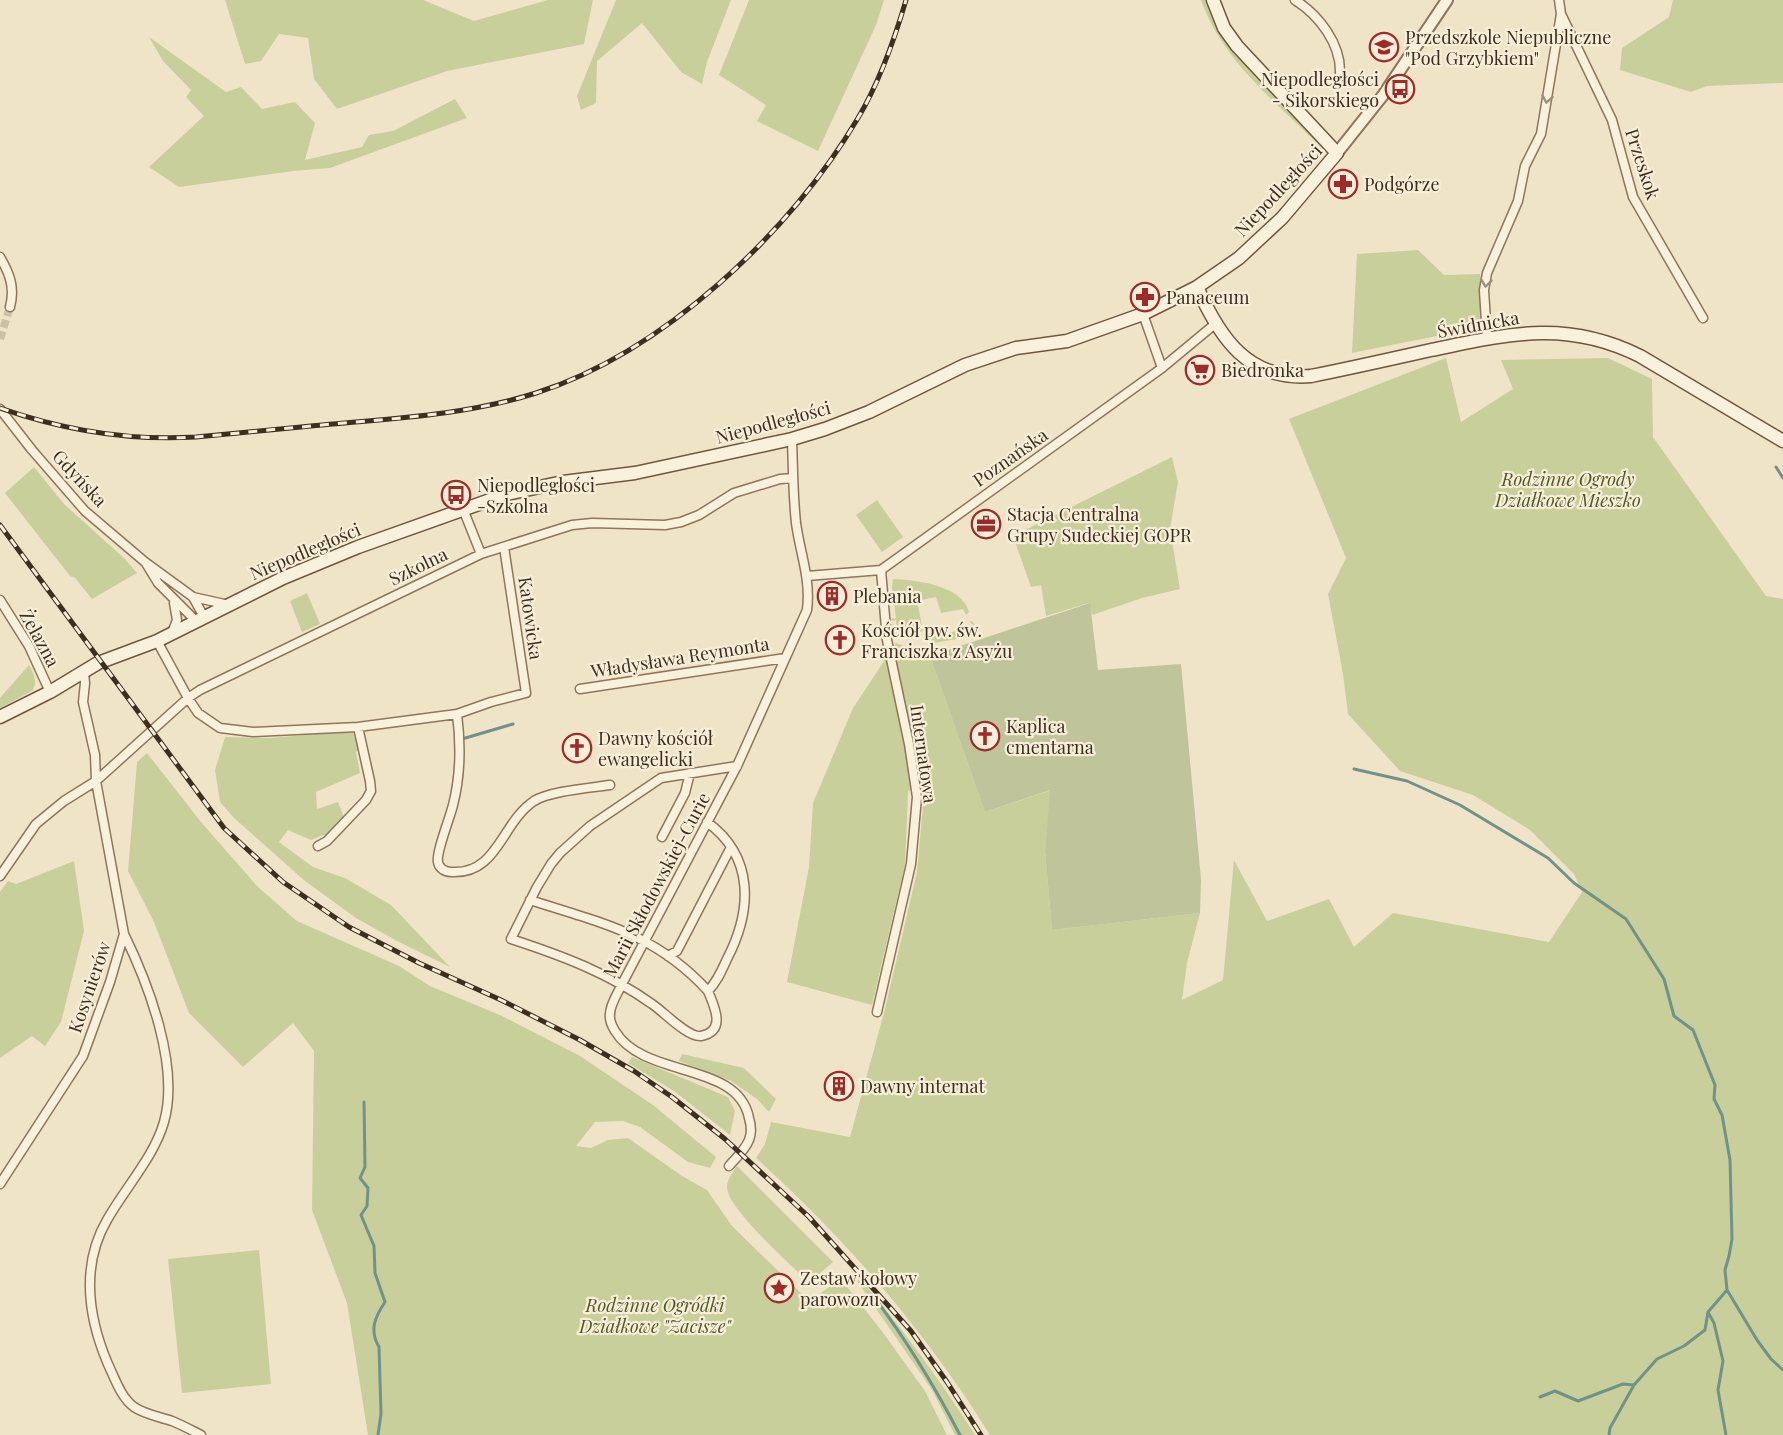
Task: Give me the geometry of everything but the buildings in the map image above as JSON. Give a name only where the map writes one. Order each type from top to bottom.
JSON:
[{"type":"main road","points":[[1213,0],[1224,28],[1237,46],[1337,153]]},
{"type":"main road","name":"Niepodległości","points":[[0,717],[50,692],[98,663],[157,641],[332,557],[463,509],[530,488],[634,473],[792,439],[860,415],[965,365],[1016,348],[1067,341],[1143,314],[1197,287],[1239,258],[1309,188],[1337,153]]},
{"type":"main road","name":"Świdnicka","points":[[1197,287],[1225,339],[1258,367],[1271,373],[1298,377],[1311,376],[1487,338],[1517,334],[1581,335],[1618,345],[1640,356],[1783,441]]},
{"type":"street","points":[[1295,0],[1308,9],[1322,24],[1341,61],[1340,73]]},
{"type":"street","name":"Niepodległości","points":[[1337,153],[1392,84],[1447,0]]},
{"type":"street","name":"Przeskok","points":[[1487,338],[1485,290],[1487,273],[1518,201],[1525,166],[1541,134],[1561,14],[1560,0]]},
{"type":"street","name":"Przeskok","points":[[1561,14],[1612,120],[1633,197],[1703,318]]},
{"type":"street","points":[[0,257],[9,272],[13,285],[10,307]]},
{"type":"street","points":[[1143,314],[1162,368]]},
{"type":"street","name":"Poznańska","points":[[881,570],[1162,368],[1215,324]]},
{"type":"street","name":"Gdyńska","points":[[0,409],[85,511],[145,562],[193,597],[229,605]]},
{"type":"street","name":"Marii Skłodowskiej-Curie","points":[[729,1166],[749,1139],[751,1124],[745,1103],[730,1087],[720,1082],[675,1068],[633,1050],[624,1043],[612,1024],[609,1013],[622,984],[737,766],[807,610],[807,576],[796,524],[792,439]]},
{"type":"street","name":"Szkolna","points":[[0,876],[36,824],[64,801],[96,781],[188,698],[200,690],[481,554],[572,525],[592,523],[665,525],[681,522],[699,515],[734,493],[780,479],[793,478]]},
{"type":"street","points":[[463,509],[481,554]]},
{"type":"street","name":"Katowicka","points":[[457,714],[526,693],[504,547]]},
{"type":"street","name":"Gdyńska","points":[[145,562],[158,583],[174,600],[200,619]]},
{"type":"street","points":[[807,576],[881,570]]},
{"type":"street","name":"Internatowa","points":[[877,1012],[911,864],[917,797],[888,640],[881,570]]},
{"type":"street","name":"Gdyńska","points":[[193,597],[200,619]]},
{"type":"street","name":"Żelazna","points":[[0,600],[29,646],[50,692]]},
{"type":"street","points":[[172,633],[177,620],[174,600]]},
{"type":"street","points":[[157,641],[198,713],[219,728],[253,732],[358,727],[457,714],[460,764],[454,802],[438,853],[440,867],[448,872],[474,869],[484,864],[519,814],[534,802],[546,796],[610,785]]},
{"type":"street","name":"Władysława Reymonta","points":[[580,689],[785,657]]},
{"type":"street","name":"Kosynierów","points":[[0,1184],[83,1056],[110,982],[124,934],[96,781],[95,755],[83,702],[84,673]]},
{"type":"street","points":[[318,846],[327,841],[366,800],[371,791],[358,727]]},
{"type":"street","points":[[530,900],[626,931],[681,964],[708,991],[716,1010],[717,1025],[712,1031],[701,1036],[679,1026],[622,984],[584,966],[511,939],[530,900],[543,876],[560,853],[582,833],[616,807],[661,778],[737,766]]},
{"type":"street","points":[[662,837],[685,793],[690,773]]},
{"type":"street","points":[[707,822],[720,832],[739,859],[745,883],[744,907],[739,932],[719,976],[708,991]]},
{"type":"street","points":[[668,956],[677,951],[731,847]]},
{"type":"street","points":[[124,934],[135,956],[160,1022],[165,1058],[167,1108],[164,1123],[149,1154],[106,1221],[96,1245],[90,1265],[90,1297],[100,1346],[120,1391],[132,1405],[201,1435]]},
{"type":"green space","points":[[225,0],[423,0],[474,21],[548,0],[593,0],[584,44],[447,71],[337,109],[314,79],[308,38],[279,34],[261,61],[245,64]]},
{"type":"green space","points":[[616,0],[731,0],[707,62],[702,84],[681,72],[642,23],[597,61],[596,103],[581,110],[577,96]]},
{"type":"green space","points":[[749,0],[884,0],[876,25],[818,151],[757,121],[766,105],[719,75]]},
{"type":"green space","points":[[1201,0],[1206,0],[1226,40],[1239,58],[1318,140],[1316,142],[1266,94],[1235,59],[1221,41]]},
{"type":"green space","points":[[1673,0],[1783,0],[1783,83],[1707,86],[1691,92],[1620,70],[1622,48],[1669,17]]},
{"type":"green space","points":[[149,37],[226,92],[241,87],[262,109],[295,102],[315,123],[305,160],[362,147],[369,135],[393,131],[455,99],[467,118],[330,168],[179,187],[149,167],[204,116],[186,97],[191,90],[163,61]]},
{"type":"green space","points":[[1418,250],[1444,275],[1480,274],[1482,327],[1352,353],[1357,254]]},
{"type":"green space","name":"Rodzinne Ogrody Działkowe Mieszko","points":[[1446,358],[1461,422],[1513,389],[1501,360],[1608,358],[1652,379],[1653,437],[1766,596],[1783,599],[1783,1435],[990,1435],[939,1360],[883,1288],[822,1221],[756,1158],[765,1144],[771,1122],[850,1137],[885,1009],[917,872],[925,784],[908,791],[905,865],[872,1005],[787,982],[809,867],[813,803],[853,708],[896,643],[930,656],[985,812],[1051,790],[1045,851],[1052,930],[1200,913],[1187,963],[1182,1000],[1223,980],[1234,860],[1267,921],[1329,899],[1354,947],[1393,913],[1549,942],[1582,892],[1574,874],[1530,830],[1473,795],[1400,771],[1348,714],[1328,594],[1346,558],[1289,419]]},
{"type":"green space","points":[[1172,457],[1178,482],[1170,529],[1180,589],[1142,598],[1092,615],[1089,603],[1046,616],[1041,585],[1031,587],[1013,536]]},
{"type":"green space","points":[[34,467],[64,504],[125,559],[137,573],[92,599],[75,578],[70,576],[5,493]]},
{"type":"green space","points":[[877,500],[903,537],[882,552],[856,515]]},
{"type":"green space","points":[[893,579],[925,583],[948,590],[965,603],[969,612],[966,615],[963,609],[941,613],[936,597],[917,601],[923,631],[897,637],[896,620],[891,621],[890,619],[896,618]]},
{"type":"green space","points":[[307,593],[320,624],[302,632],[290,601]]},
{"type":"green space","points":[[1090,603],[1098,670],[1181,664],[1201,879],[1200,913],[1052,930],[1045,851],[1050,790],[985,812],[930,656]]},
{"type":"green space","points":[[970,621],[973,622],[977,632],[974,636],[934,643],[923,634],[930,632],[932,637],[960,630],[960,624],[965,632],[974,629]]},
{"type":"green space","points":[[29,665],[35,681],[32,691],[0,708],[0,698]]},
{"type":"green space","points":[[352,731],[360,750],[356,752],[360,773],[316,792],[317,809],[338,802],[344,817],[327,836],[323,835],[311,840],[288,830],[279,842],[313,867],[345,878],[391,905],[450,967],[356,918],[305,881],[233,817],[220,802],[215,770],[225,737],[270,738]]},
{"type":"green space","name":"Rodzinne Ogródki Działkowe \"Zacisze\"","points":[[147,753],[201,822],[258,887],[297,921],[399,966],[430,986],[502,1016],[580,1056],[653,1105],[716,1157],[710,1168],[688,1162],[640,1127],[623,1121],[595,1122],[576,1146],[591,1148],[608,1140],[628,1138],[682,1176],[707,1190],[732,1226],[809,1301],[841,1279],[925,1391],[947,1435],[368,1435],[347,1303],[312,1210],[314,1051],[293,1023],[243,1067],[189,1013],[154,922],[128,871],[137,762]]},
{"type":"green space","points":[[74,861],[84,931],[61,1022],[45,1046],[32,1036],[0,1058],[0,892],[8,881],[16,884]]},
{"type":"green space","points":[[682,1054],[744,1068],[776,1099],[769,1112],[757,1099],[731,1081],[679,1061]]},
{"type":"green space","points":[[632,1057],[728,1097],[735,1111],[730,1135],[674,1091],[628,1063]]},
{"type":"green space","points":[[737,1166],[833,1262],[809,1283],[737,1209],[730,1197],[727,1184]]},
{"type":"green space","points":[[259,1250],[271,1384],[182,1393],[168,1259]]},
{"type":"green space","points":[[861,1280],[921,1355],[975,1435],[955,1435],[932,1390],[857,1281]]},
{"type":"waterway","points":[[1776,467],[1783,478]]},
{"type":"waterway","points":[[462,739],[513,724]]},
{"type":"waterway","points":[[1354,769],[1407,781],[1460,805],[1548,858],[1574,883],[1626,919],[1664,979],[1674,1016],[1693,1030],[1715,1085],[1714,1099],[1722,1115],[1730,1160],[1732,1239],[1725,1270],[1727,1290],[1757,1340],[1771,1359],[1783,1370]]},
{"type":"waterway","points":[[364,1102],[365,1167],[360,1178],[368,1188],[367,1206],[361,1215],[374,1246],[375,1273],[385,1302],[374,1324],[374,1335],[379,1347],[381,1414],[378,1435]]},
{"type":"waterway","points":[[1609,1435],[1610,1428],[1634,1385],[1657,1359],[1684,1346],[1705,1330],[1708,1312],[1727,1290]]},
{"type":"waterway","points":[[874,1297],[920,1364],[960,1435]]},
{"type":"waterway","points":[[1708,1312],[1714,1323],[1723,1361],[1718,1390],[1726,1435]]},
{"type":"waterway","points":[[1540,1397],[1555,1391],[1578,1401],[1623,1384],[1634,1385]]},
{"type":"tunnel","points":[[0,339],[10,307]]},
{"type":"railway","points":[[0,408],[24,416],[96,432],[146,437],[196,437],[449,412],[508,401],[536,393],[584,374],[631,349],[676,318],[720,283],[797,203],[830,161],[866,104],[886,60],[906,0]]},
{"type":"railway","points":[[0,525],[224,828],[283,882],[349,927],[580,1040],[634,1071],[672,1097],[725,1139],[809,1217],[911,1331],[981,1435]]},
{"type":"place","name":"Przedszkole Niepubliczne \"Pod Grzybkiem\"","points":[[1384,47]]},
{"type":"place","name":"Niepodległości - Sikorskiego","points":[[1400,89]]},
{"type":"place","name":"Podgórze","points":[[1343,184]]},
{"type":"place","name":"Panaceum","points":[[1145,297]]},
{"type":"place","name":"Biedronka","points":[[1200,370]]},
{"type":"place","name":"Niepodległości -Szkolna","points":[[456,495]]},
{"type":"place","name":"Stacja Centralna Grupy Sudeckiej GOPR","points":[[986,524]]},
{"type":"place","name":"Plebania","points":[[832,596]]},
{"type":"place","name":"Kościół pw. św. Franciszka z Asyżu","points":[[840,640]]},
{"type":"place","name":"Kaplica cmentarna","points":[[985,736]]},
{"type":"place","name":"Dawny kościół ewangelicki","points":[[577,748]]},
{"type":"place","name":"Dawny internat","points":[[839,1086]]},
{"type":"place","name":"Zestaw kołowy parowozu","points":[[779,1288]]}]
